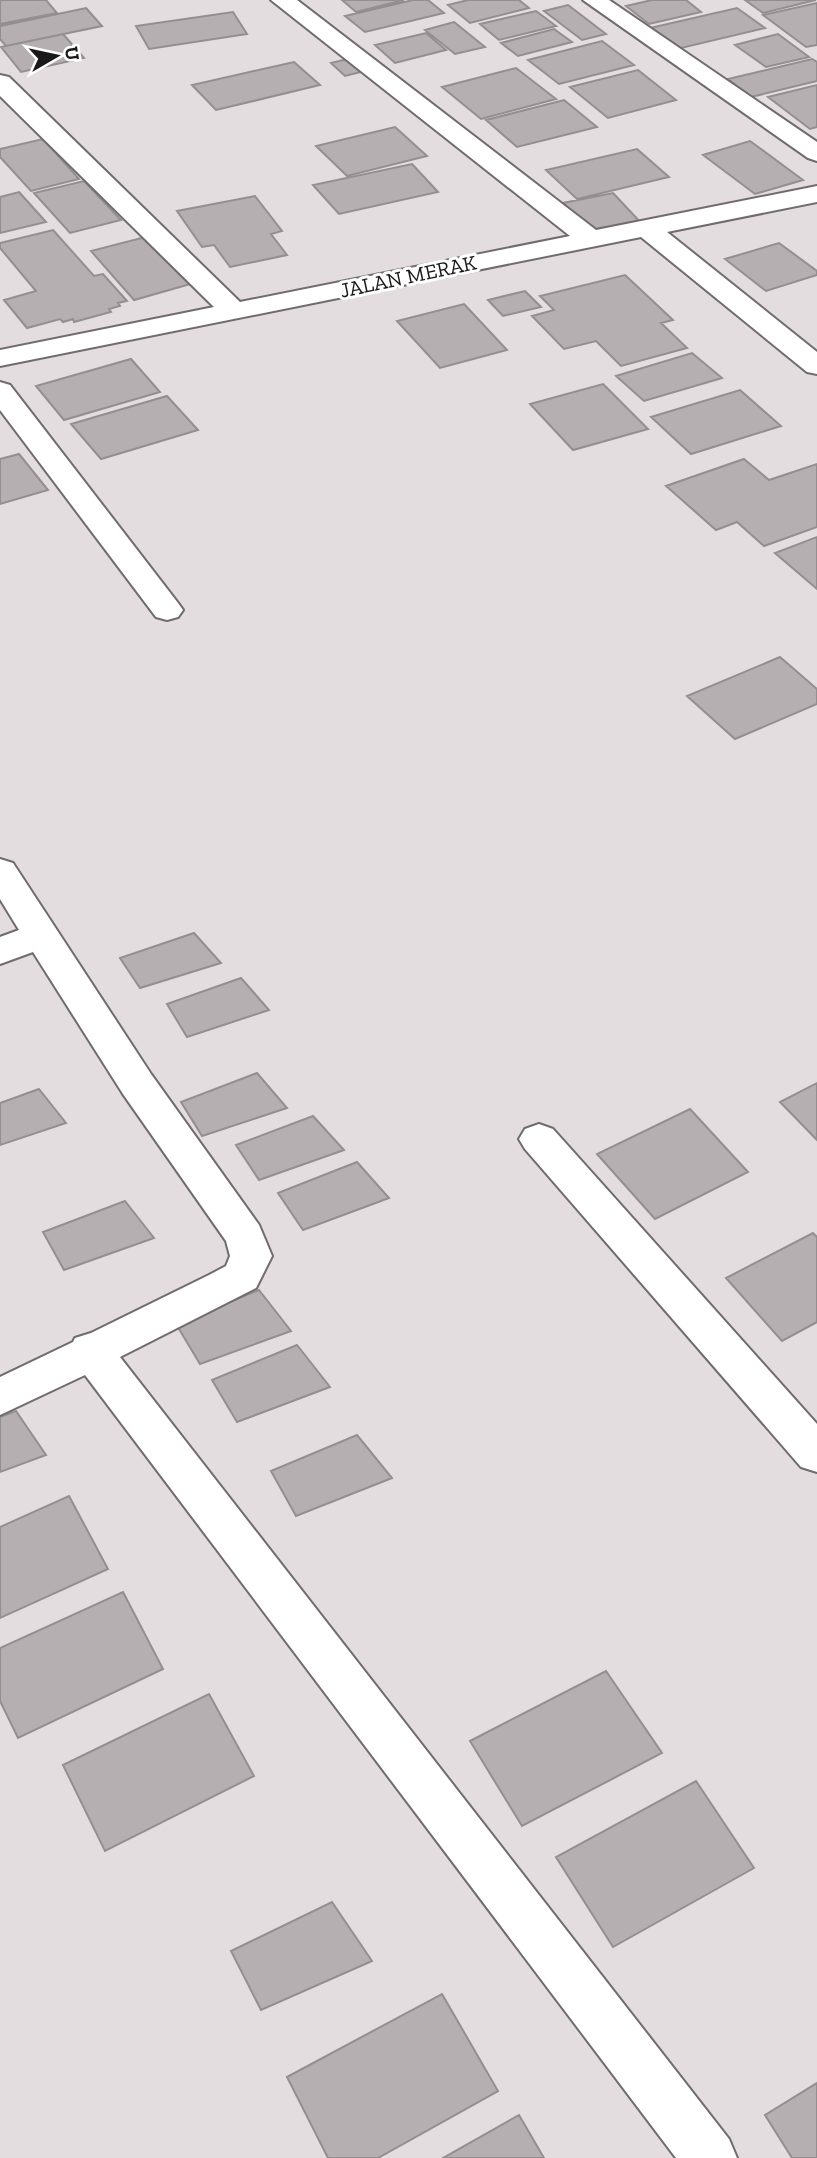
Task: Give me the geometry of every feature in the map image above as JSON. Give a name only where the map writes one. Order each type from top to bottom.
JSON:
[{"type":"street","points":[[282,0],[429,111],[591,239]]},
{"type":"street","points":[[594,0],[817,153]]},
{"type":"street","points":[[0,82],[235,312]]},
{"type":"street","name":"JALAN MERAK","points":[[3,353],[235,312],[817,194]]},
{"type":"street","points":[[647,229],[817,366]]},
{"type":"street","points":[[0,391],[167,610]]},
{"type":"street","points":[[0,871],[39,936],[137,1084],[238,1225],[245,1236],[251,1256],[241,1277],[224,1287],[90,1350],[0,1397]]},
{"type":"street","points":[[0,951],[39,936]]},
{"type":"street","points":[[539,1139],[817,1454]]},
{"type":"street","points":[[90,1350],[710,2158]]},
{"type":"building","points":[[0,0],[46,0],[57,13],[0,24]]},
{"type":"building","points":[[342,0],[404,0],[356,12]]},
{"type":"building","points":[[413,0],[428,0],[444,13],[365,32],[345,16]]},
{"type":"building","points":[[468,0],[519,0],[529,8],[470,23],[448,5]]},
{"type":"building","points":[[652,0],[686,0],[701,12],[649,24],[626,6]]},
{"type":"building","points":[[745,0],[816,0],[763,13]]},
{"type":"building","points":[[817,3],[817,45],[806,47],[763,15]]},
{"type":"building","points":[[568,5],[606,34],[582,40],[544,11]]},
{"type":"building","points":[[86,8],[102,26],[6,46],[0,39],[0,26]]},
{"type":"building","points":[[737,8],[765,28],[677,49],[650,28]]},
{"type":"building","points":[[536,11],[556,26],[499,40],[480,24]]},
{"type":"building","points":[[233,12],[247,34],[149,49],[136,26]]},
{"type":"building","points":[[454,22],[485,47],[455,54],[425,30]]},
{"type":"building","points":[[554,29],[572,42],[518,56],[501,43]]},
{"type":"building","points":[[426,33],[446,50],[395,63],[375,45]]},
{"type":"building","points":[[63,34],[84,58],[21,72],[1,47]]},
{"type":"building","points":[[778,34],[809,57],[766,67],[735,45]]},
{"type":"building","points":[[602,41],[634,65],[559,84],[528,60]]},
{"type":"building","points":[[355,57],[369,70],[345,76],[331,63]]},
{"type":"building","points":[[812,59],[817,62],[817,81],[751,97],[728,79]]},
{"type":"building","points":[[294,62],[320,85],[216,110],[192,85]]},
{"type":"building","points":[[516,68],[556,99],[481,119],[442,87]]},
{"type":"building","points":[[638,70],[676,100],[608,118],[570,87]]},
{"type":"building","points":[[817,85],[817,127],[810,129],[768,97]]},
{"type":"building","points":[[564,100],[597,127],[517,147],[486,120]]},
{"type":"building","points":[[395,127],[427,156],[347,176],[316,146]]},
{"type":"building","points":[[43,139],[79,179],[31,191],[0,157],[0,149]]},
{"type":"building","points":[[750,141],[803,180],[755,194],[703,155]]},
{"type":"building","points":[[637,149],[669,177],[577,199],[546,170]]},
{"type":"building","points":[[412,164],[438,192],[339,214],[313,185]]},
{"type":"building","points":[[84,181],[121,220],[70,233],[34,193]]},
{"type":"building","points":[[19,192],[46,222],[0,233],[0,197]]},
{"type":"building","points":[[613,193],[642,224],[592,235],[563,203]]},
{"type":"building","points":[[255,196],[282,231],[271,234],[287,255],[230,267],[214,245],[202,247],[177,211]]},
{"type":"building","points":[[53,230],[94,276],[103,274],[127,301],[109,309],[111,312],[74,322],[73,319],[63,322],[60,319],[27,328],[4,300],[36,291],[0,248],[0,243]]},
{"type":"building","points":[[149,236],[194,283],[134,300],[91,251]]},
{"type":"building","points":[[779,243],[817,271],[817,275],[766,291],[725,259]]},
{"type":"building","points":[[625,275],[673,320],[661,323],[687,348],[621,366],[596,341],[564,349],[532,316],[554,310],[540,296]]},
{"type":"building","points":[[525,291],[541,307],[503,316],[488,300]]},
{"type":"building","points":[[464,304],[507,350],[440,368],[397,321]]},
{"type":"building","points":[[692,353],[722,378],[644,401],[616,376]]},
{"type":"building","points":[[131,359],[160,392],[64,420],[36,386]]},
{"type":"building","points":[[603,384],[648,429],[573,450],[530,404]]},
{"type":"building","points":[[740,390],[781,426],[691,454],[651,417]]},
{"type":"building","points":[[167,396],[198,430],[101,459],[71,424]]},
{"type":"building","points":[[19,454],[48,490],[0,504],[0,459]]},
{"type":"building","points":[[744,459],[769,480],[817,464],[817,527],[764,546],[737,522],[716,530],[666,486]]},
{"type":"building","points":[[817,537],[817,589],[775,553]]},
{"type":"building","points":[[780,657],[817,689],[817,704],[735,739],[687,696]]},
{"type":"building","points":[[194,933],[221,963],[140,988],[120,958]]},
{"type":"building","points":[[241,978],[269,1010],[187,1037],[167,1004]]},
{"type":"building","points":[[257,1073],[287,1108],[202,1136],[181,1102]]},
{"type":"building","points":[[817,1083],[817,1140],[780,1102]]},
{"type":"building","points":[[39,1089],[66,1123],[0,1145],[0,1103]]},
{"type":"building","points":[[690,1109],[748,1172],[655,1219],[597,1154]]},
{"type":"building","points":[[313,1116],[344,1150],[259,1180],[236,1145]]},
{"type":"building","points":[[357,1162],[389,1198],[303,1230],[278,1193]]},
{"type":"building","points":[[125,1201],[154,1238],[64,1270],[43,1232]]},
{"type":"building","points":[[813,1233],[817,1237],[817,1322],[782,1341],[726,1278]]},
{"type":"building","points":[[259,1290],[291,1331],[200,1364],[176,1324]]},
{"type":"building","points":[[297,1345],[330,1387],[237,1422],[212,1380]]},
{"type":"building","points":[[16,1411],[46,1455],[0,1472],[0,1417]]},
{"type":"building","points":[[357,1435],[392,1478],[296,1516],[271,1471]]},
{"type":"building","points":[[69,1496],[108,1569],[0,1618],[0,1527]]},
{"type":"building","points":[[123,1592],[163,1669],[18,1738],[0,1701],[0,1648]]},
{"type":"building","points":[[606,1671],[662,1753],[522,1826],[470,1741]]},
{"type":"building","points":[[209,1694],[254,1776],[105,1851],[63,1765]]},
{"type":"building","points":[[696,1781],[754,1868],[613,1947],[556,1857]]},
{"type":"building","points":[[332,1902],[372,1961],[261,2010],[231,1951]]},
{"type":"building","points":[[442,1994],[498,2091],[378,2158],[328,2158],[287,2077]]},
{"type":"building","points":[[817,2083],[817,2158],[792,2158],[765,2115]]},
{"type":"building","points":[[519,2115],[544,2158],[443,2158]]}]
